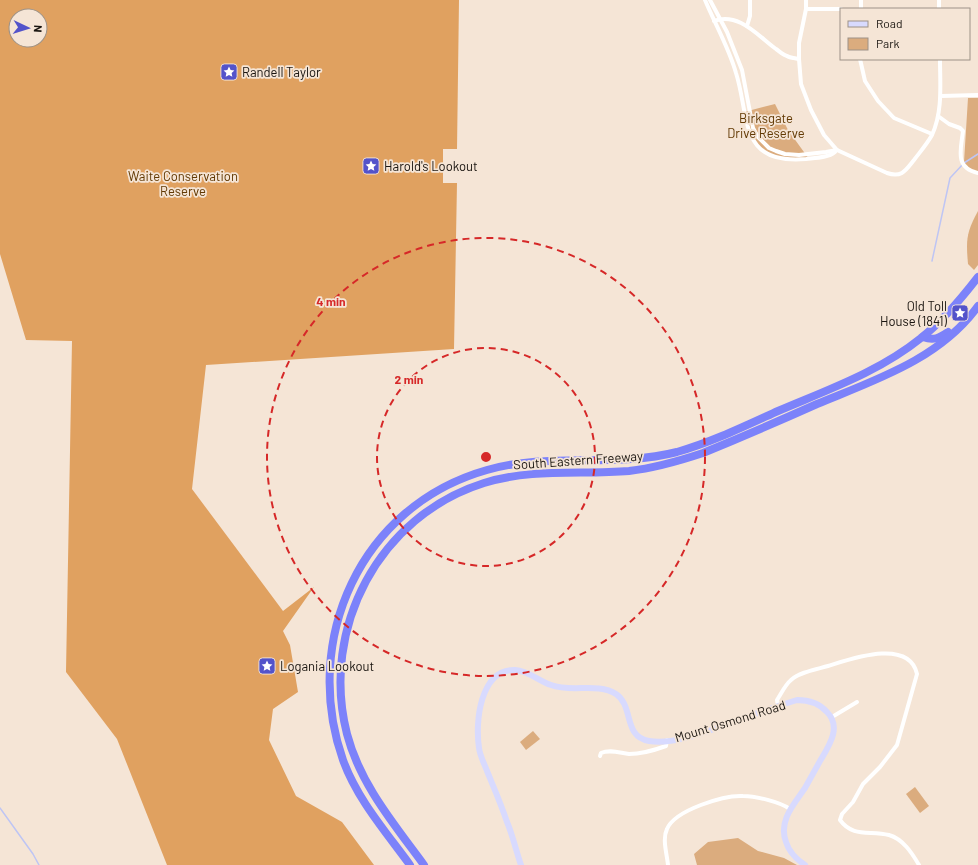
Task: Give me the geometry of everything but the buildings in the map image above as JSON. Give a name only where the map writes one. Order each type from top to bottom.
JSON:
[{"type":"highway","points":[[963,296],[978,278]]},
{"type":"highway","points":[[963,296],[978,288]]},
{"type":"highway","name":"South Eastern Freeway","points":[[410,865],[368,807],[352,780],[337,741],[329,693],[332,644],[337,620],[345,597],[355,576],[368,554],[383,536],[406,513],[419,503],[461,479],[485,470],[532,462],[630,460],[655,457],[679,451],[724,435],[844,383],[883,364],[923,337],[963,296]]},
{"type":"highway","points":[[923,337],[936,339],[964,322],[978,306]]},
{"type":"highway","name":"South Eastern Freeway","points":[[424,865],[388,816],[365,780],[347,735],[342,711],[340,686],[344,638],[360,592],[371,571],[402,532],[420,516],[439,503],[461,491],[507,477],[531,473],[630,471],[680,461],[703,454],[883,376],[922,357],[943,342],[964,322]]},
{"type":"street","points":[[705,0],[737,73],[748,130],[760,148],[768,153],[787,160],[826,156],[837,150]]},
{"type":"street","points":[[710,0],[727,32],[742,70],[750,117],[753,128],[758,137],[769,148],[785,154],[819,153],[837,150]]},
{"type":"street","points":[[747,26],[750,16],[750,0]]},
{"type":"street","points":[[806,0],[806,9],[799,42],[799,59],[802,84],[812,110],[824,135],[837,150],[887,173],[900,175],[925,146],[932,134],[938,116],[940,96],[940,60]]},
{"type":"street","points":[[806,9],[840,9]]},
{"type":"street","points":[[714,21],[728,19],[747,26],[786,56],[799,59]]},
{"type":"street","points":[[860,60],[865,81],[894,118],[932,134]]},
{"type":"street","points":[[940,96],[978,95]]},
{"type":"street","points":[[938,116],[949,124],[960,128],[963,131],[960,152],[962,162],[965,167],[978,173]]},
{"type":"street","points":[[778,706],[777,700],[791,680],[807,672],[868,655],[888,653],[905,658],[911,662],[915,667],[917,674],[897,745],[880,767],[863,784],[853,802],[842,814],[840,820],[844,825],[857,832],[890,835],[912,852],[919,865]]},
{"type":"street","name":"Mount Osmond Road","points":[[521,865],[508,822],[479,748],[478,731],[482,701],[488,685],[494,677],[505,671],[517,670],[550,685],[564,689],[592,688],[612,692],[625,704],[632,729],[637,736],[648,741],[685,738],[797,700],[806,700],[817,704],[832,717]]},
{"type":"street","points":[[805,865],[788,851],[784,839],[784,826],[790,809],[805,788],[830,744],[834,730],[832,717],[857,702]]},
{"type":"street","points":[[600,756],[601,753],[605,751],[630,754],[646,752],[666,746],[667,740]]},
{"type":"street","points":[[668,865],[665,841],[666,829],[671,822],[688,810],[720,800],[743,796],[774,802],[790,809]]},
{"type":"green space","name":"Waite Conservation Reserve","points":[[0,0],[459,0],[457,149],[443,149],[443,183],[457,183],[454,349],[206,365],[192,489],[283,611],[314,587],[283,631],[290,645],[298,692],[273,709],[269,740],[296,796],[342,822],[374,865],[167,865],[117,739],[66,672],[72,341],[26,340],[0,254]]},
{"type":"green space","points":[[968,98],[978,98],[978,173],[973,172],[964,162]]},
{"type":"green space","name":"Birksgate Drive Reserve","points":[[775,104],[788,130],[809,159],[787,160],[767,153],[755,142],[744,112]]},
{"type":"green space","points":[[978,211],[978,265],[974,270],[968,264],[967,242],[971,225]]},
{"type":"green space","points":[[533,731],[540,739],[526,750],[520,742]]},
{"type":"green space","points":[[915,787],[929,806],[920,813],[906,794]]},
{"type":"green space","points":[[738,838],[758,851],[784,858],[797,865],[697,865],[694,854],[708,842]]},
{"type":"waterway","points":[[932,261],[950,178],[964,163],[978,154]]},
{"type":"waterway","points":[[0,808],[33,854],[39,865]]},
{"type":"place","name":"Randell Taylor","points":[[229,72]]},
{"type":"place","name":"Harold's Lookout","points":[[371,166]]},
{"type":"place","name":"Old Toll House (1841)","points":[[960,313]]},
{"type":"place","name":"Logania Lookout","points":[[267,666]]}]
